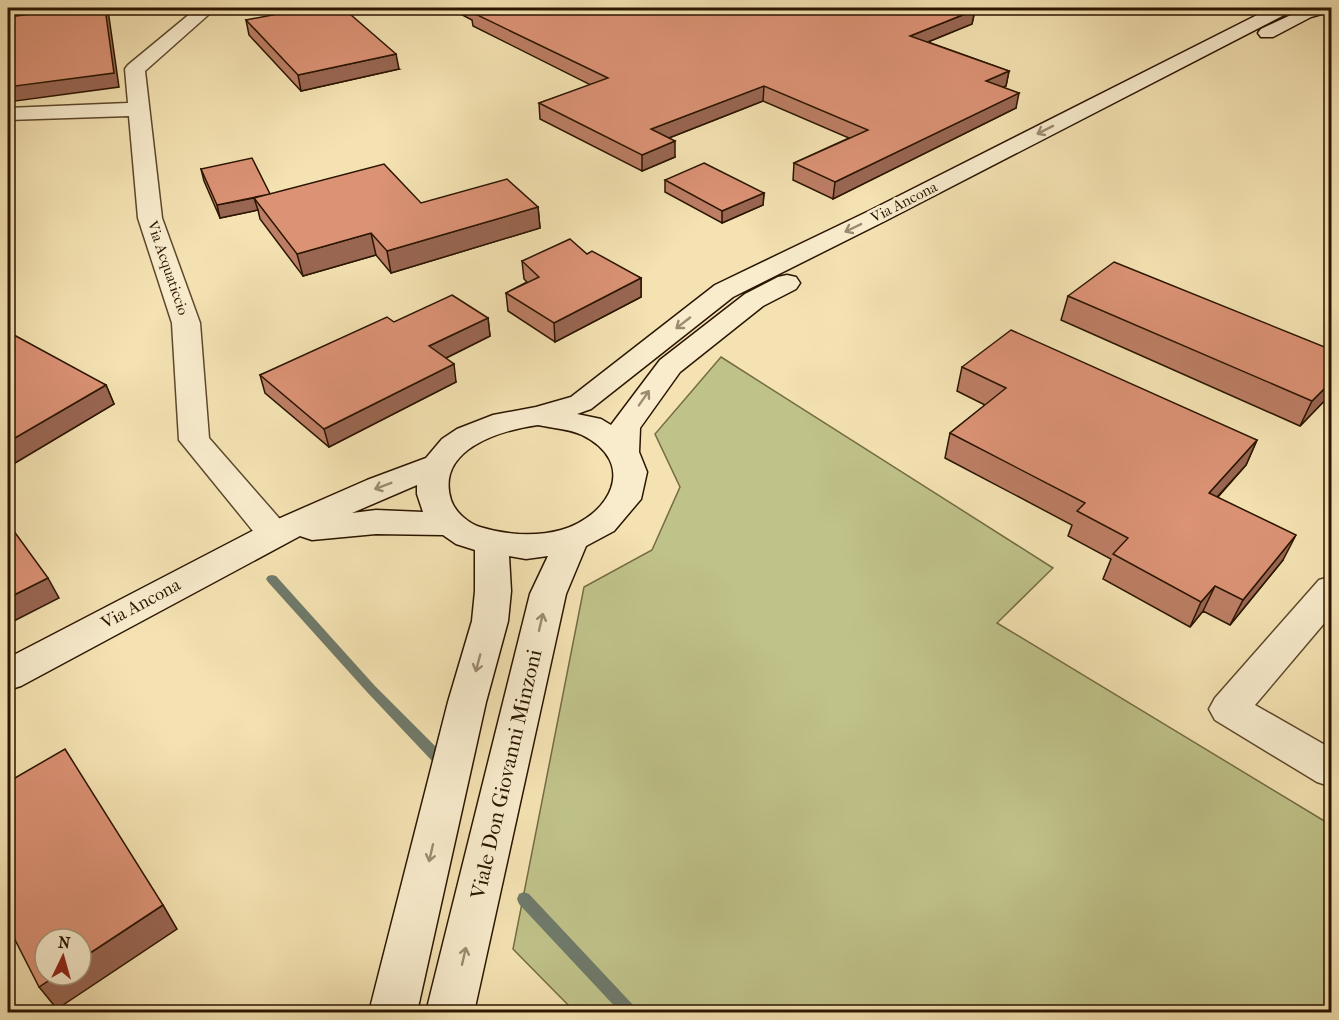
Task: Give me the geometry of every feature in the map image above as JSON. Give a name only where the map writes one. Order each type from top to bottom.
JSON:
[{"type":"main road","name":"Via Acquaticcio","points":[[207,8],[135,69],[150,218],[186,323],[194,440],[274,534]]},
{"type":"main road","points":[[182,28],[225,8]]},
{"type":"main road","name":"Via Ancona","points":[[538,416],[581,403],[724,291],[867,221],[1284,8]]},
{"type":"main road","name":"Via Ancona","points":[[624,451],[625,427],[670,366],[754,300],[1305,13],[1325,8]]},
{"type":"main road","points":[[8,114],[140,109]]},
{"type":"main road","points":[[538,416],[580,422],[613,439],[624,451],[630,464],[632,478],[629,492],[621,507],[609,520],[572,540],[546,546],[518,547],[492,544],[468,536],[450,524],[439,510],[433,496],[433,480],[438,465],[448,452],[461,440],[478,430],[507,420],[538,416]]},
{"type":"main road","name":"Via Ancona","points":[[8,675],[274,534],[378,488],[438,465]]},
{"type":"main road","name":"Via Ancona","points":[[274,534],[343,524],[450,524]]},
{"type":"main road","name":"Viale Don Giovanni Minzoni","points":[[450,1012],[548,594],[572,540]]},
{"type":"main road","points":[[393,1012],[467,702],[490,621],[493,591],[492,544]]},
{"type":"main road","points":[[1332,589],[1229,709],[1332,770]]},
{"type":"green space","points":[[721,357],[1053,568],[997,623],[1331,825],[1331,1012],[575,1012],[513,949],[584,587],[652,550],[680,487],[655,434]]},
{"type":"building","points":[[79,8],[105,8],[114,73],[8,87],[8,17]]},
{"type":"building","points":[[309,8],[343,8],[396,54],[298,75],[246,20]]},
{"type":"building","points":[[472,8],[968,8],[975,10],[910,36],[1009,71],[986,81],[1019,93],[835,182],[794,163],[868,130],[764,86],[651,129],[675,141],[642,155],[539,103],[608,78],[471,12],[477,10]]},
{"type":"building","points":[[252,158],[270,194],[217,205],[201,169]]},
{"type":"building","points":[[704,163],[764,193],[722,211],[665,180]]},
{"type":"building","points":[[384,164],[421,203],[507,179],[538,207],[387,251],[371,233],[297,254],[254,198]]},
{"type":"building","points":[[570,239],[587,254],[592,251],[641,278],[554,323],[506,293],[539,277],[522,261]]},
{"type":"building","points":[[1114,262],[1332,350],[1332,381],[1312,401],[1068,296]]},
{"type":"building","points":[[452,295],[488,318],[429,346],[454,364],[324,429],[260,375],[387,317],[394,322]]},
{"type":"building","points":[[1011,330],[1257,440],[1209,493],[1296,535],[1243,600],[1215,586],[1201,602],[1113,554],[1128,538],[1077,511],[1085,503],[950,433],[1006,388],[962,367]]},
{"type":"building","points":[[14,335],[106,385],[8,442],[8,338]]},
{"type":"building","points":[[8,523],[48,578],[8,598]]},
{"type":"building","points":[[65,749],[163,905],[93,951],[93,927],[33,927],[33,975],[8,926],[8,782]]},
{"type":"waterway","points":[[272,579],[371,689],[438,758]]},
{"type":"waterway","points":[[524,899],[630,1012]]}]
